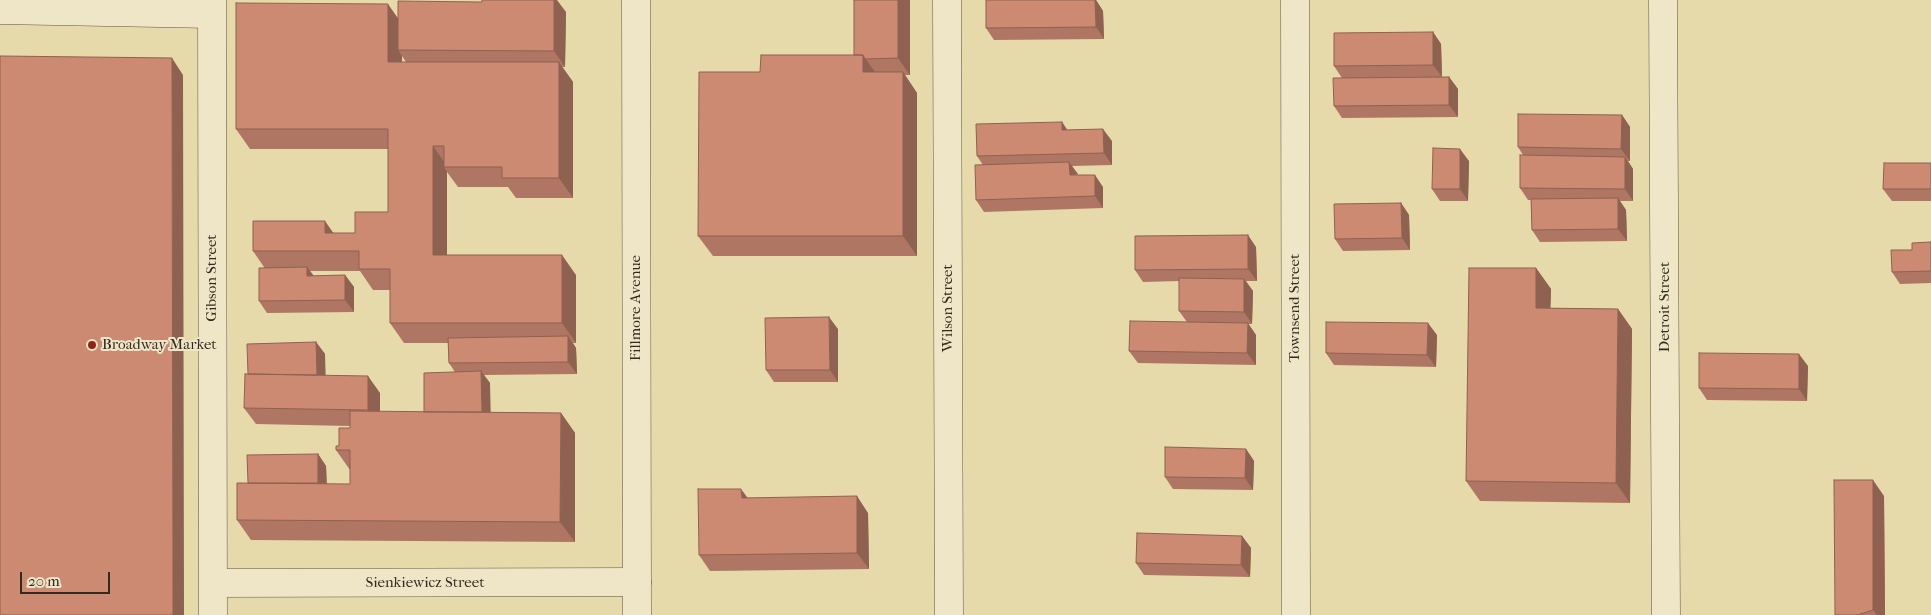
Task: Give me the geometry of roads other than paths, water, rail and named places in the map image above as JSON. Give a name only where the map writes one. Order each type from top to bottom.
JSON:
[{"type":"street","name":"Fillmore Avenue","points":[[636,0],[637,615]]},
{"type":"street","name":"Wilson Street","points":[[947,0],[949,615]]},
{"type":"street","name":"Townsend Street","points":[[1295,0],[1296,615]]},
{"type":"street","name":"Detroit Street","points":[[1663,0],[1666,615]]},
{"type":"street","points":[[0,10],[212,7]]},
{"type":"street","name":"Gibson Street","points":[[212,7],[213,615]]},
{"type":"street","name":"Sienkiewicz Street","points":[[213,583],[637,582]]},
{"type":"place","name":"Broadway Market","points":[[92,345]]}]
